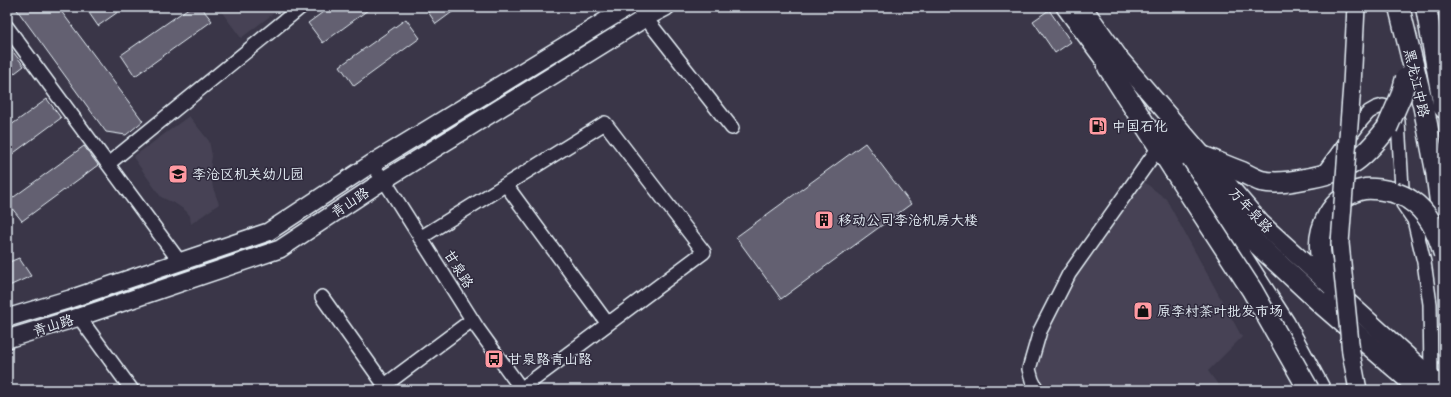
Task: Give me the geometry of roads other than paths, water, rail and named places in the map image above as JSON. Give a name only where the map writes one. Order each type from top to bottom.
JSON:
[{"type":"highway","name":"黑龙江中路","points":[[1399,7],[1424,109],[1436,171],[1444,232]]},
{"type":"highway","name":"黑龙江中路","points":[[1426,7],[1444,108]]},
{"type":"highway","points":[[1202,156],[1261,181],[1291,182],[1338,172],[1353,164],[1363,156],[1387,128],[1401,96],[1411,51]]},
{"type":"highway","points":[[1108,67],[1162,141],[1174,170],[1252,290],[1309,390]]},
{"type":"highway","points":[[1162,141],[1188,159],[1253,240],[1324,306],[1421,390]]},
{"type":"highway","points":[[1336,293],[1322,264],[1322,232],[1324,222],[1328,213],[1341,200],[1357,191],[1372,189],[1393,192],[1409,199],[1428,217],[1440,241],[1444,254]]},
{"type":"main road","name":"青山路","points":[[7,318],[70,299],[268,232],[371,164],[628,7]]},
{"type":"main road","name":"青山路","points":[[7,339],[80,317],[280,249],[641,12],[666,7]]},
{"type":"main road","points":[[1065,7],[1108,67]]},
{"type":"main road","name":"万年泉路","points":[[1082,7],[1121,60],[1261,223],[1444,390]]},
{"type":"main road","points":[[1356,7],[1352,85],[1340,243],[1351,353],[1358,390]]},
{"type":"main road","points":[[1162,141],[1202,192],[1286,323],[1322,390]]},
{"type":"street","points":[[108,164],[301,7]]},
{"type":"street","points":[[1430,7],[1444,65]]},
{"type":"street","points":[[641,12],[732,128]]},
{"type":"street","points":[[7,27],[180,262]]},
{"type":"street","points":[[1320,177],[1369,112],[1383,106],[1388,106],[1394,110],[1398,122],[1403,204],[1414,220],[1424,262],[1430,304],[1431,372]]},
{"type":"street","points":[[420,238],[605,123],[704,252],[522,390]]},
{"type":"street","points":[[1036,389],[1029,369],[1043,324],[1069,274],[1162,141]]},
{"type":"street","name":"甘泉路","points":[[371,164],[384,180],[472,320],[522,390]]},
{"type":"street","points":[[1174,170],[1180,189],[1191,211],[1233,275],[1267,332],[1298,390]]},
{"type":"street","points":[[506,185],[608,324]]},
{"type":"street","points":[[322,297],[387,388],[472,320]]},
{"type":"street","points":[[80,317],[132,390]]},
{"type":"place","name":"中国石化","points":[[1098,126]]},
{"type":"place","name":"李沧区机关幼儿园","points":[[178,174]]},
{"type":"place","name":"移动公司李沧机房大楼","points":[[824,220]]},
{"type":"place","name":"原李村茶叶批发市场","points":[[1143,311]]},
{"type":"place","name":"甘泉路青山路","points":[[494,359]]}]
